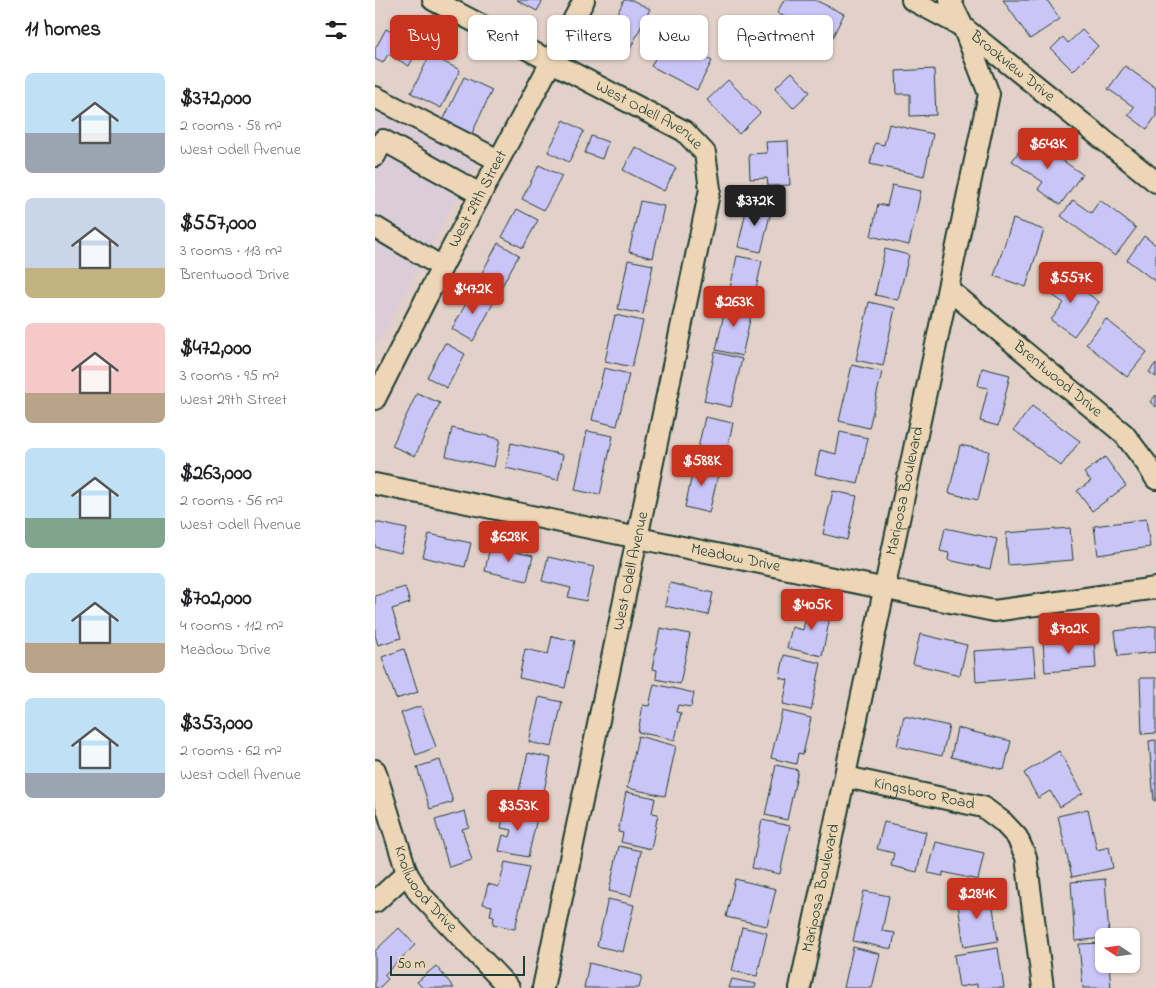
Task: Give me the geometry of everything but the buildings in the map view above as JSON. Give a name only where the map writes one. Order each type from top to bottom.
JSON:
[{"type":"street","name":"West Odell Avenue","points":[[433,0],[685,131],[705,153],[710,189],[543,988]]},
{"type":"street","name":"West 29th Street","points":[[375,399],[480,194],[584,0]]},
{"type":"street","points":[[912,0],[963,27]]},
{"type":"street","name":"Mariposa Boulevard","points":[[801,988],[989,94],[963,27],[950,0]]},
{"type":"street","name":"Brookview Drive","points":[[963,27],[1156,182]]},
{"type":"street","points":[[375,97],[498,160]]},
{"type":"street","points":[[378,144],[480,194]]},
{"type":"street","points":[[375,227],[442,267]]},
{"type":"street","name":"Brentwood Drive","points":[[948,289],[1124,434],[1156,479]]},
{"type":"street","name":"Meadow Drive","points":[[375,484],[993,611],[1156,588]]},
{"type":"street","name":"Knollwood Drive","points":[[375,770],[407,873],[419,893],[509,988]]},
{"type":"street","name":"Kingsboro Road","points":[[846,777],[983,807],[1003,822],[1017,837],[1026,857],[1043,988]]},
{"type":"street","points":[[375,902],[407,873]]},
{"type":"shaded area","points":[[375,103],[479,157],[375,349]]}]
